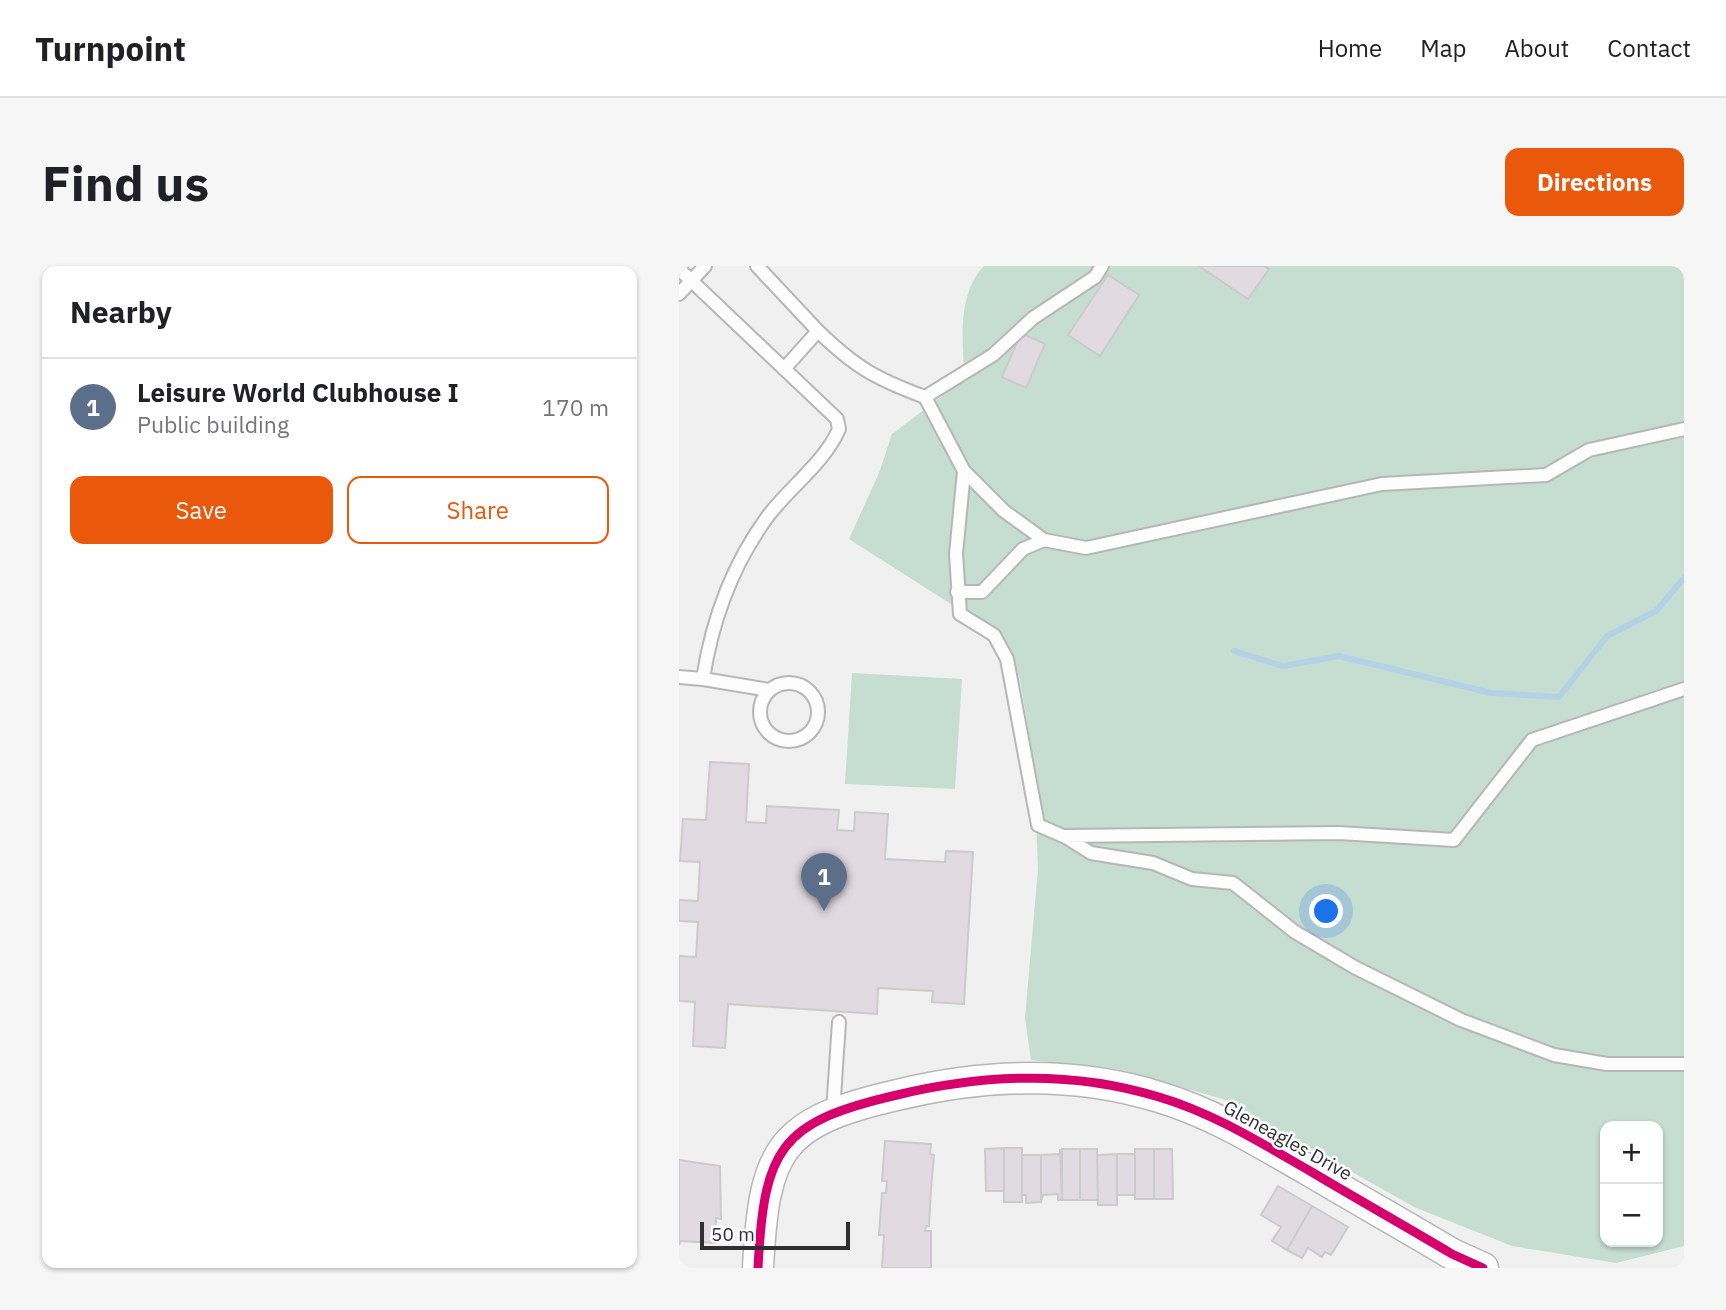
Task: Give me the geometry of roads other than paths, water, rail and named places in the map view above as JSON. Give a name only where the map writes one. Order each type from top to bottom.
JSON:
[{"type":"street","name":"Gleneagles Drive","points":[[758,1268],[764,1196],[774,1162],[793,1136],[815,1120],[833,1113],[949,1083],[994,1077],[1072,1080],[1159,1097],[1233,1126],[1452,1254],[1483,1268]]},
{"type":"lane","points":[[679,294],[705,266]]},
{"type":"lane","points":[[757,266],[851,363],[892,385],[925,397],[964,471],[1004,511],[1044,540],[1086,548],[1382,484],[1546,475],[1589,450],[1684,429]]},
{"type":"lane","points":[[925,397],[993,355],[1033,318],[1095,277],[1102,266]]},
{"type":"lane","points":[[679,269],[837,419],[839,429],[768,517],[739,564],[721,601],[702,678]]},
{"type":"lane","points":[[784,369],[818,331]]},
{"type":"lane","points":[[964,471],[956,554],[960,614],[994,635],[1007,659],[1038,825],[1091,853],[1153,863],[1192,878],[1233,883],[1295,932],[1356,968],[1461,1020],[1554,1055],[1607,1064],[1684,1064]]},
{"type":"lane","points":[[957,592],[982,592],[1023,549],[1044,540]]},
{"type":"lane","points":[[679,677],[702,678],[769,690],[788,682],[798,684],[814,695],[819,715],[811,733],[793,741],[784,741],[768,733],[760,716],[760,706],[769,690]]},
{"type":"lane","points":[[1063,836],[1339,833],[1454,840],[1532,740],[1684,689]]},
{"type":"lane","points":[[833,1113],[839,1022]]},
{"type":"waterway","points":[[1234,651],[1283,666],[1339,656],[1491,693],[1559,697],[1607,636],[1656,611],[1684,578]]},
{"type":"place","name":"Leisure World Clubhouse I","points":[[824,911]]}]
